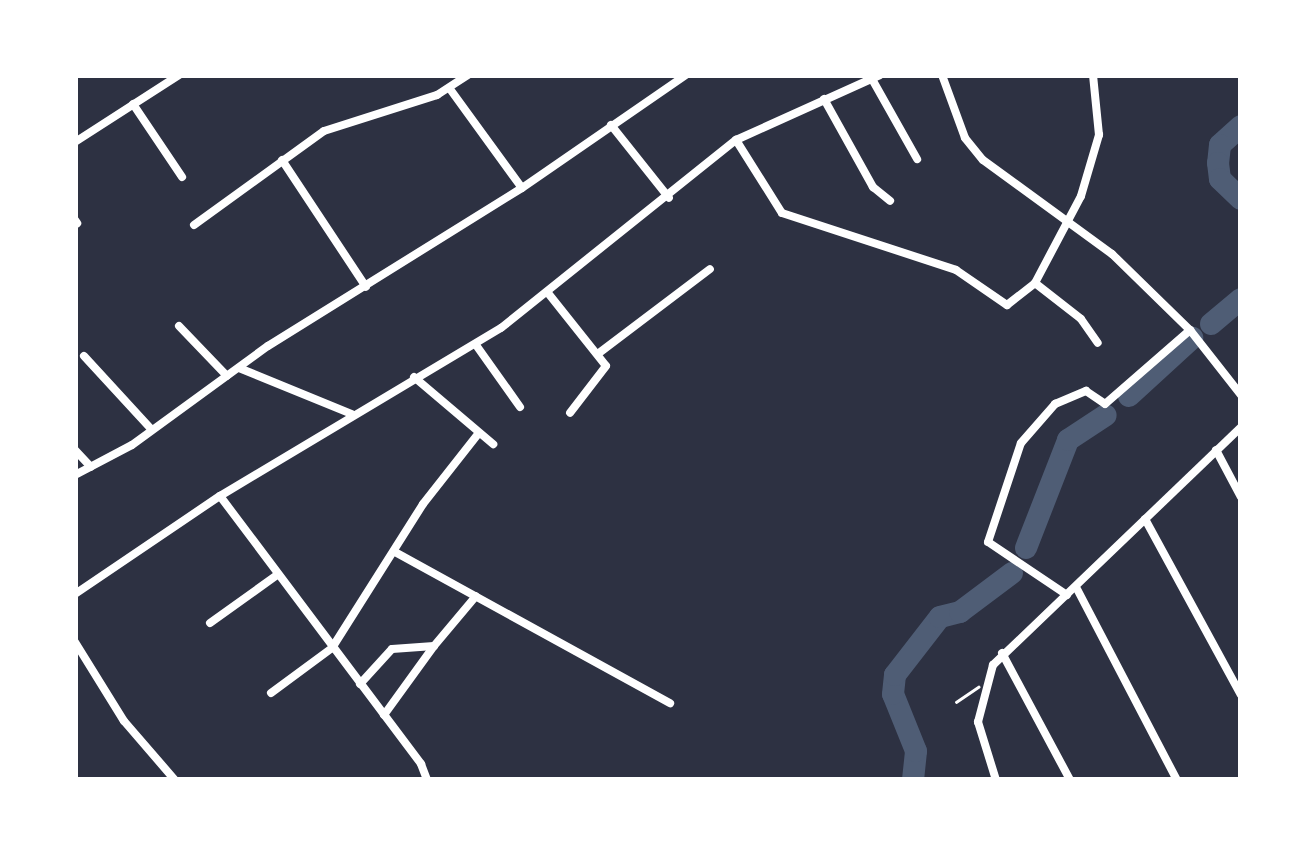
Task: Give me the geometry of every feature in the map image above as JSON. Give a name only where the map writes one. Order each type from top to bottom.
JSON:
[{"type":"street","points":[[75,142],[179,75]]},
{"type":"street","points":[[194,225],[332,127],[450,89],[468,75]]},
{"type":"street","points":[[75,476],[152,430],[239,368],[522,188],[686,75]]},
{"type":"street","points":[[942,75],[971,147],[1112,254],[1190,330],[1241,396]]},
{"type":"street","points":[[736,140],[774,205],[793,220],[956,270],[1007,305],[1035,283],[1069,223],[1098,136],[1093,75]]},
{"type":"street","points":[[75,594],[220,496],[352,414],[476,345],[669,198],[736,140],[876,77],[917,159]]},
{"type":"street","points":[[450,89],[522,188]]},
{"type":"street","points":[[824,98],[873,187],[890,201]]},
{"type":"street","points":[[132,104],[182,177]]},
{"type":"street","points":[[611,125],[669,198]]},
{"type":"street","points":[[282,160],[366,287]]},
{"type":"street","points":[[598,353],[710,269]]},
{"type":"street","points":[[1035,283],[1081,319],[1098,343]]},
{"type":"street","points":[[548,293],[598,353],[606,372],[570,413]]},
{"type":"street","points":[[179,326],[227,376]]},
{"type":"street","points":[[1067,595],[1036,570],[994,551],[990,535],[1021,443],[1045,411],[1084,391],[1105,404],[1190,330]]},
{"type":"street","points":[[476,345],[520,407]]},
{"type":"street","points":[[84,356],[152,430]]},
{"type":"street","points":[[239,368],[352,414]]},
{"type":"street","points":[[414,378],[493,444]]},
{"type":"street","points":[[996,780],[978,722],[983,683],[1002,654],[1241,427]]},
{"type":"street","points":[[272,693],[332,648],[478,434]]},
{"type":"street","points":[[75,450],[92,467]]},
{"type":"street","points":[[1216,450],[1241,498]]},
{"type":"street","points":[[220,496],[384,715],[427,780]]},
{"type":"street","points":[[1145,518],[1241,695]]},
{"type":"street","points":[[394,552],[670,702]]},
{"type":"street","points":[[210,622],[278,575]]},
{"type":"street","points":[[1076,587],[1178,780]]},
{"type":"street","points":[[384,715],[476,596]]},
{"type":"street","points":[[75,642],[112,705],[175,780]]},
{"type":"street","points":[[360,684],[392,650],[434,646]]},
{"type":"street","points":[[1002,654],[1070,780]]},
{"type":"path","points":[[956,702],[983,683]]},
{"type":"waterway","points":[[1241,126],[1220,145],[1218,163],[1220,179],[1241,199]]},
{"type":"waterway","points":[[1211,324],[1241,299]]},
{"type":"waterway","points":[[1129,396],[1192,338]]},
{"type":"waterway","points":[[1026,548],[1068,440],[1106,415]]},
{"type":"waterway","points":[[913,780],[916,751],[893,694],[895,675],[940,617],[960,612],[1012,573]]}]
